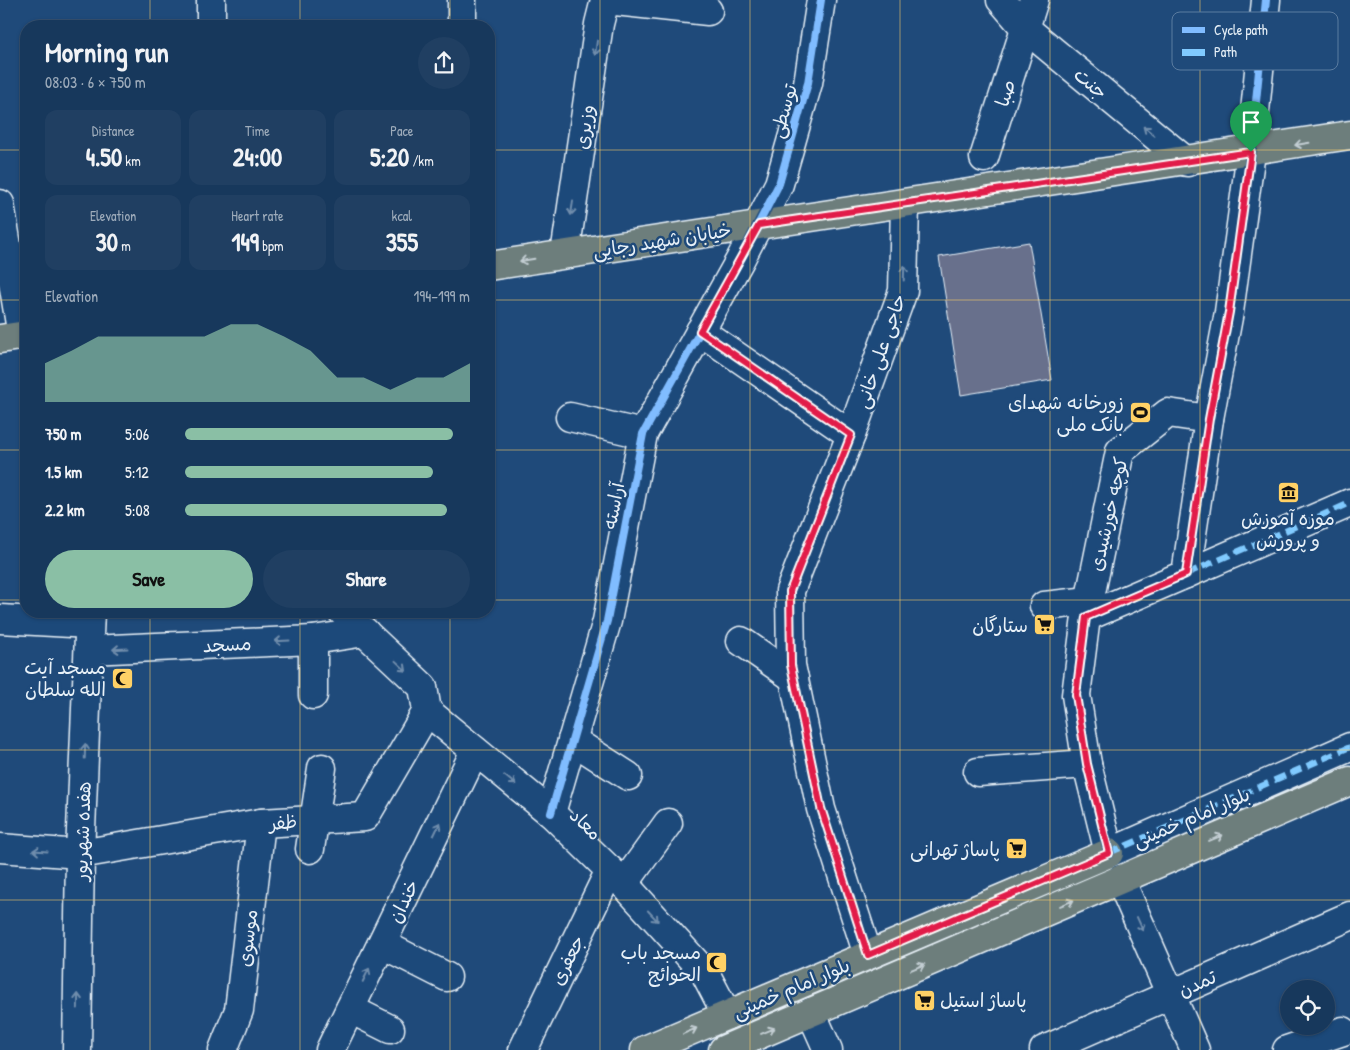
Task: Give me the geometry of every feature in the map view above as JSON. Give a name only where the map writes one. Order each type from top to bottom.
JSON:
[{"type":"main road","name":"خیابان شهید رجایی","points":[[495,265],[1350,136]]},
{"type":"main road","name":"بلوار امام خمینی","points":[[723,1050],[1350,781]]},
{"type":"main road","name":"بلوار امام خمینی","points":[[645,1050],[1109,853]]},
{"type":"street","points":[[462,0],[462,20]]},
{"type":"street","points":[[606,0],[708,11]]},
{"type":"street","name":"وزیری","points":[[565,254],[599,24],[606,0]]},
{"type":"street","name":"توسطی","points":[[759,225],[779,184],[808,83],[822,0]]},
{"type":"street","name":"جنت","points":[[1001,0],[1026,28],[1187,162]]},
{"type":"street","name":"صبا","points":[[984,158],[1034,0]]},
{"type":"street","points":[[1186,574],[1209,419],[1229,312],[1251,152],[1259,70]]},
{"type":"street","points":[[0,204],[16,337]]},
{"type":"street","name":"حاجی علی خانی","points":[[868,955],[821,808],[791,665],[790,591],[851,435],[903,291],[905,204]]},
{"type":"street","name":"آراسته","points":[[551,813],[607,621],[643,434],[759,225]]},
{"type":"street","points":[[700,331],[851,435]]},
{"type":"street","name":"کوچه خورشیدی","points":[[1109,853],[1087,764],[1076,695],[1087,609],[1120,451],[1168,413],[1209,419]]},
{"type":"street","points":[[570,418],[643,434]]},
{"type":"street","points":[[1044,606],[1087,609],[1186,574],[1350,503]]},
{"type":"street","name":"مسجد","points":[[0,619],[89,628],[313,640],[367,622]]},
{"type":"street","points":[[367,622],[423,687],[428,711]]},
{"type":"street","name":"هفده شهریور","points":[[77,1050],[80,854],[89,628]]},
{"type":"street","points":[[313,640],[313,695]]},
{"type":"street","points":[[741,641],[794,678]]},
{"type":"street","name":"معاد","points":[[428,711],[551,813],[617,877],[705,973],[727,1016]]},
{"type":"street","name":"ظفر","points":[[0,848],[80,854],[261,823],[365,817],[428,711]]},
{"type":"street","points":[[572,740],[628,776]]},
{"type":"street","name":"بلوار امام خمینی","points":[[1109,853],[1350,747]]},
{"type":"street","name":"خندان","points":[[330,1050],[475,751]]},
{"type":"street","points":[[978,772],[1087,764]]},
{"type":"street","points":[[310,849],[322,768]]},
{"type":"street","name":"موسوی","points":[[223,1050],[239,1010],[261,823]]},
{"type":"street","name":"جعفری","points":[[524,1050],[617,877],[668,823]]},
{"type":"street","points":[[1120,880],[1195,1050]]},
{"type":"street","name":"تمدن","points":[[1044,1050],[1350,916]]},
{"type":"street","points":[[382,944],[447,976]]},
{"type":"street","points":[[350,1009],[390,1029]]},
{"type":"street","points":[[811,1012],[828,1050]]},
{"type":"street","points":[[1287,1050],[1343,1031]]},
{"type":"building","points":[[1029,242],[1052,380],[961,395],[939,257]]},
{"type":"marked path","points":[[1186,574],[1350,503]]},
{"type":"marked path","points":[[1109,853],[1350,747]]},
{"type":"cycle path","points":[[551,813],[607,621],[643,434],[740,260],[779,184],[808,83],[821,0]]},
{"type":"cycle path","points":[[1265,12],[1266,0]]},
{"type":"cycle path","points":[[1109,853],[1087,764],[1076,695],[1086,617],[1186,574],[1209,419],[1229,312],[1251,152],[1259,70]]},
{"type":"place","name":"زورخانه شهدای بانک ملی","points":[[1140,413]]},
{"type":"place","name":"موزه آموزش و پرورش","points":[[1288,492]]},
{"type":"place","name":"ستارگان","points":[[1044,625]]},
{"type":"place","name":"مسجد آیت الله سلطان","points":[[122,678]]},
{"type":"place","name":"پاساژ تهرانی","points":[[1016,849]]},
{"type":"place","name":"مسجد باب الحوائج","points":[[717,963]]},
{"type":"place","name":"پاساژ استیل","points":[[924,1000]]},
{"type":"route","points":[[1251,152],[1229,312],[1209,419],[1186,574],[1086,617],[1076,681],[1076,695],[1087,764],[1109,853],[868,955],[821,808],[791,665],[790,591],[851,435],[700,331],[759,225],[1251,152]]}]
